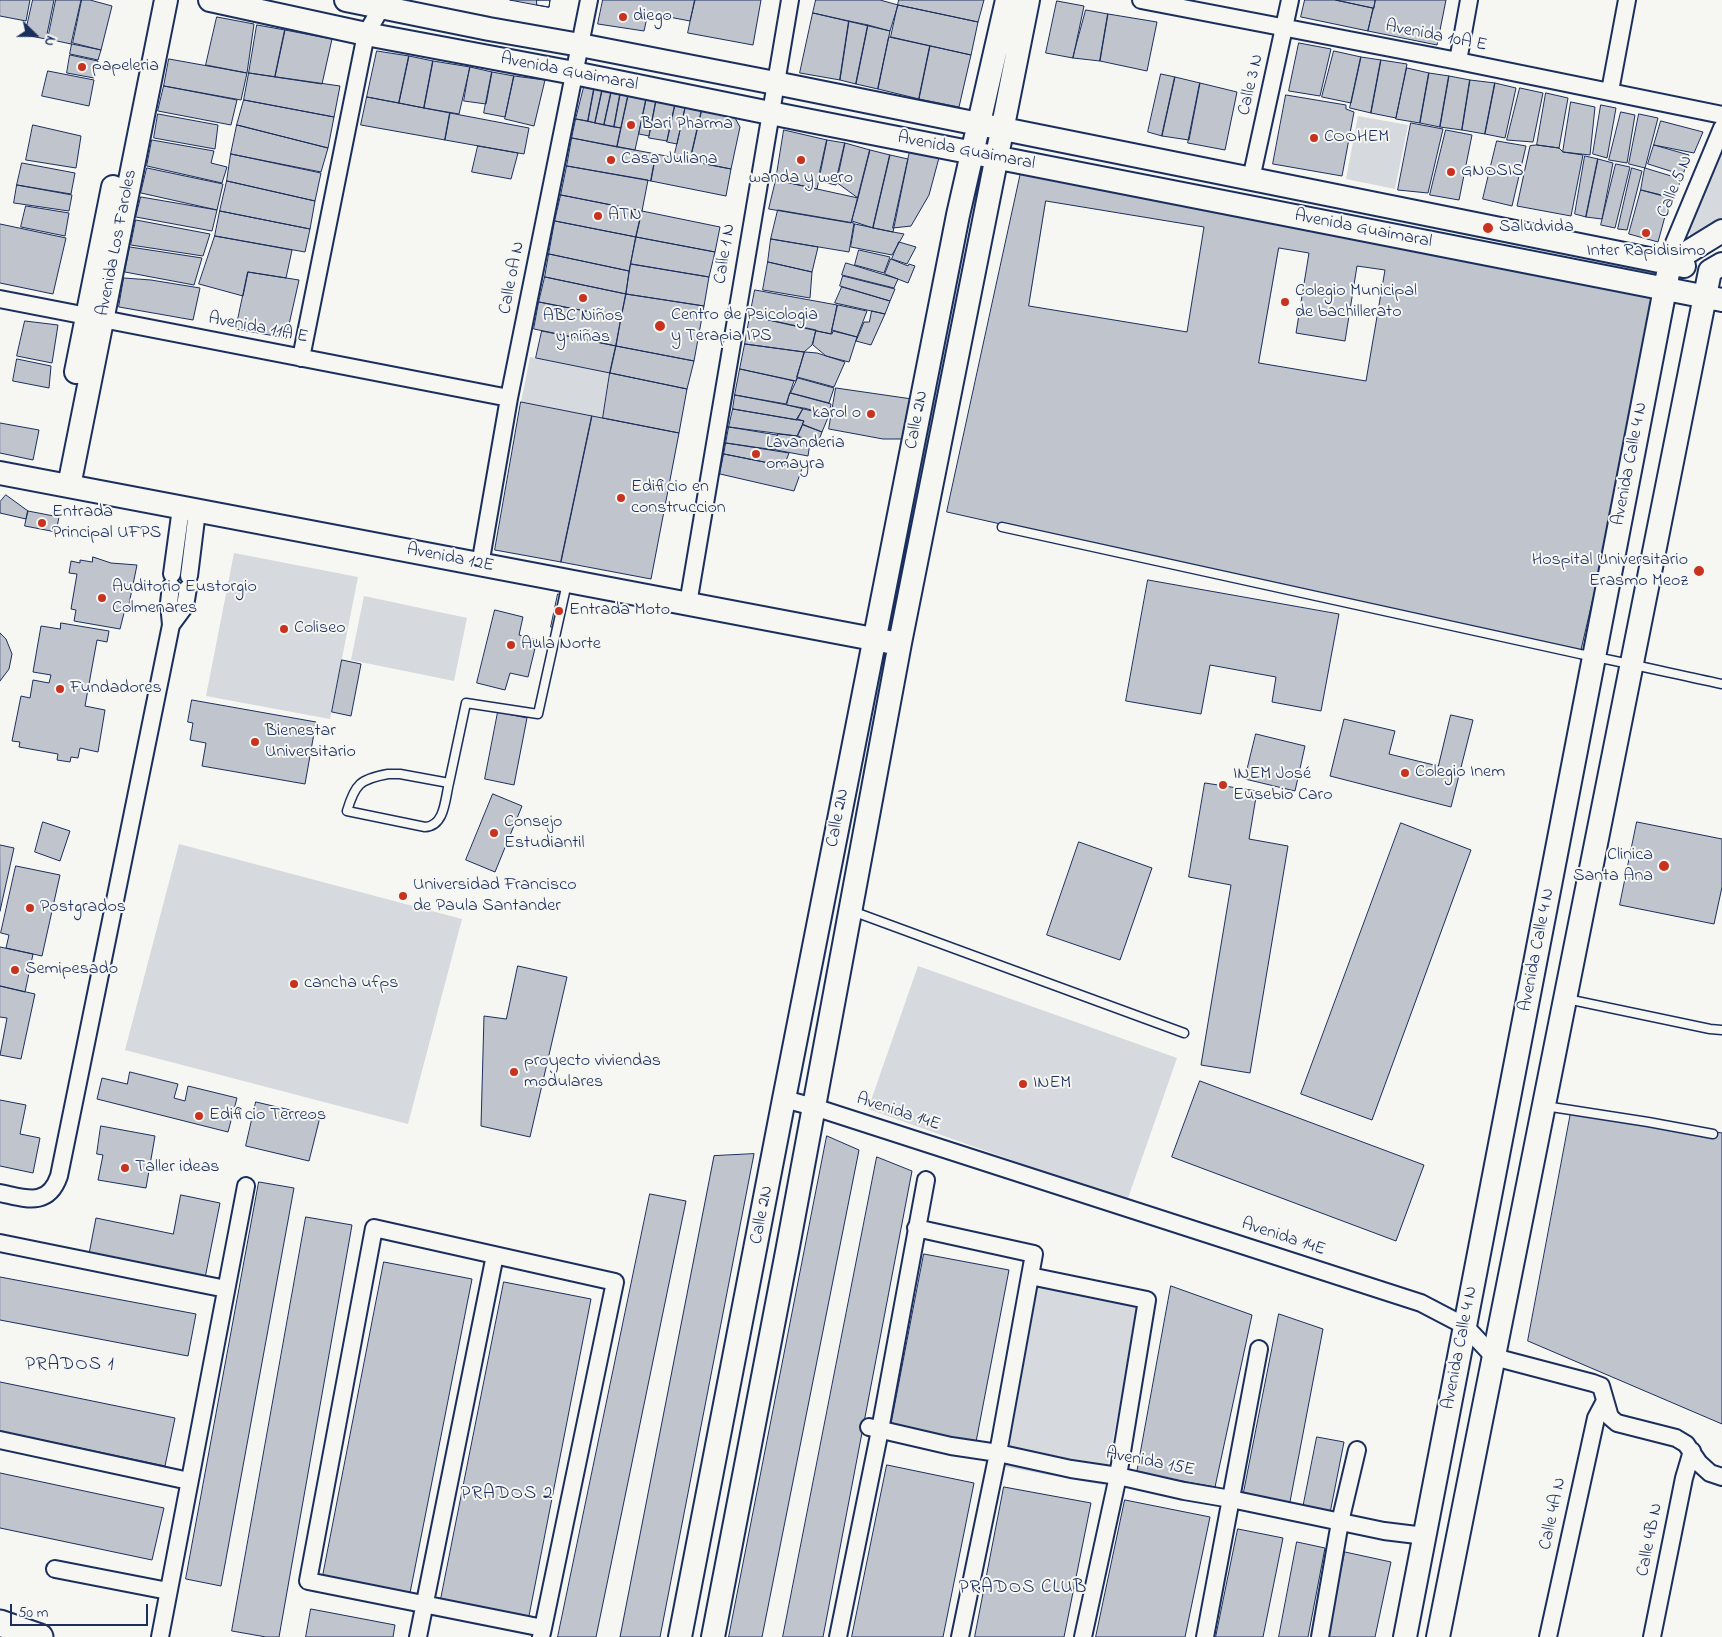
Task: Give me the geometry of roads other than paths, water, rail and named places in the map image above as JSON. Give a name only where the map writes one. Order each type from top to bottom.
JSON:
[{"type":"main road","points":[[0,1622],[40,1637]]},
{"type":"street","name":"Avenida Los Faroles","points":[[62,485],[95,317],[150,0]]},
{"type":"street","name":"Avenida Los Faroles","points":[[95,317],[166,0]]},
{"type":"street","name":"Avenida Guaimaral","points":[[210,0],[366,34],[574,73],[770,114],[1714,298]]},
{"type":"street","name":"Avenida Guaimaral","points":[[346,0],[382,4],[1670,263],[1718,270]]},
{"type":"street","name":"Calle 0A N","points":[[480,564],[509,398],[588,0]]},
{"type":"street","name":"Calle 1 N","points":[[688,604],[790,0]]},
{"type":"street","name":"Calle 2N","points":[[680,1637],[958,215],[1007,0]]},
{"type":"street","name":"Calle 2N","points":[[713,1637],[787,1252],[900,643],[1028,0]]},
{"type":"street","name":"Avenida 10A E","points":[[1141,0],[1458,61],[1722,115]]},
{"type":"street","name":"Calle 3 N","points":[[1251,178],[1290,0]]},
{"type":"street","points":[[1458,61],[1469,0]]},
{"type":"street","points":[[1610,92],[1627,0]]},
{"type":"street","points":[[301,358],[366,34],[382,4]]},
{"type":"street","name":"Calle 5 N","points":[[1670,263],[1674,243],[1722,128]]},
{"type":"street","points":[[1670,263],[1722,231]]},
{"type":"street","name":"Avenida Calle 4 N","points":[[1405,1637],[1670,263]]},
{"type":"street","name":"Avenida Calle 4 N","points":[[1438,1637],[1632,664],[1714,298],[1718,270]]},
{"type":"street","name":"Avenida 11A E","points":[[0,299],[509,398]]},
{"type":"street","name":"Avenida 12E","points":[[0,473],[874,640],[900,643]]},
{"type":"street","points":[[0,1193],[31,1199],[39,1198],[52,1191],[59,1176],[171,625],[168,603],[171,580],[189,509]]},
{"type":"street","points":[[171,625],[185,606],[188,582],[189,509]]},
{"type":"street","points":[[1568,794],[1605,800]]},
{"type":"street","points":[[1510,1096],[1544,1104]]},
{"type":"street","name":"Avenida 14E","points":[[784,1099],[814,1107],[1421,1303],[1465,1326],[1494,1357]]},
{"type":"street","points":[[838,1637],[875,1429],[926,1180]]},
{"type":"street","points":[[160,1637],[246,1186]]},
{"type":"street","points":[[374,1228],[495,1255],[615,1282],[542,1632],[425,1604],[308,1581],[374,1228]]},
{"type":"street","points":[[916,1228],[1034,1254],[998,1453],[960,1637]]},
{"type":"street","points":[[0,1243],[226,1289]]},
{"type":"street","points":[[757,1246],[787,1252]]},
{"type":"street","points":[[418,1637],[495,1255]]},
{"type":"street","points":[[1030,1276],[1148,1300],[1118,1476],[1083,1637]]},
{"type":"street","points":[[1205,1637],[1259,1349]]},
{"type":"street","points":[[1494,1357],[1601,1386],[1610,1416],[1617,1422],[1676,1438],[1686,1444],[1699,1463],[1710,1473],[1722,1477]]},
{"type":"street","name":"Calle 4A N","points":[[1548,1637],[1596,1418],[1604,1397]]},
{"type":"street","name":"Avenida 15E","points":[[875,1429],[951,1446],[998,1453],[1184,1491],[1231,1498],[1384,1531],[1425,1536]]},
{"type":"street","points":[[0,1440],[189,1480]]},
{"type":"street","points":[[1320,1637],[1340,1522],[1357,1450]]},
{"type":"street","name":"Calle 4B N","points":[[1652,1637],[1684,1478],[1692,1451]]},
{"type":"street","points":[[710,1480],[741,1486]]},
{"type":"street","points":[[55,1569],[168,1591]]},
{"type":"lane","points":[[1002,527],[1722,684]]},
{"type":"lane","points":[[449,783],[400,774],[377,776],[366,780],[356,787],[347,811],[430,827],[438,822],[441,817],[449,783],[466,703],[538,714],[567,581]]},
{"type":"lane","points":[[850,910],[1184,1033]]},
{"type":"lane","points":[[1565,999],[1722,1030]]},
{"type":"lane","points":[[1544,1104],[1713,1134]]},
{"type":"place","name":"diego","points":[[623,17]]},
{"type":"place","name":"papeleria","points":[[82,67]]},
{"type":"place","name":"Bari Pharma","points":[[631,125]]},
{"type":"place","name":"COOHEM","points":[[1314,138]]},
{"type":"place","name":"Casa Juliana","points":[[611,160]]},
{"type":"place","name":"wanda y wero","points":[[801,160]]},
{"type":"place","name":"GNOSIS","points":[[1451,172]]},
{"type":"place","name":"ATN","points":[[598,216]]},
{"type":"place","name":"Saludvida","points":[[1488,228]]},
{"type":"place","name":"Inter Rapidisimo","points":[[1646,233]]},
{"type":"place","name":"ABC Niños y niñas","points":[[583,298]]},
{"type":"place","name":"Colegio Municipal de bachillerato","points":[[1285,302]]},
{"type":"place","name":"Centro de Psicologia y Terapia IPS","points":[[660,326]]},
{"type":"place","name":"karol o","points":[[871,414]]},
{"type":"place","name":"Lavanderia omayra","points":[[756,454]]},
{"type":"place","name":"Edificio en construccion","points":[[621,498]]},
{"type":"place","name":"Entrada Principal UFPS","points":[[42,523]]},
{"type":"place","name":"Hospital Universitario Erasmo Meoz","points":[[1699,571]]},
{"type":"place","name":"Auditorio Eustorgio Colmenares","points":[[102,598]]},
{"type":"place","name":"Entrada Moto","points":[[559,611]]},
{"type":"place","name":"Coliseo","points":[[284,629]]},
{"type":"place","name":"Aula Norte","points":[[511,645]]},
{"type":"place","name":"Fundadores","points":[[60,689]]},
{"type":"place","name":"Bienestar Universitario","points":[[255,742]]},
{"type":"place","name":"Colegio Inem","points":[[1405,773]]},
{"type":"place","name":"INEM José Eusebio Caro","points":[[1223,785]]},
{"type":"place","name":"Consejo Estudiantil","points":[[494,833]]},
{"type":"place","name":"Clinica Santa Ana","points":[[1664,866]]},
{"type":"place","name":"Universidad Francisco de Paula Santander","points":[[403,896]]},
{"type":"place","name":"Postgrados","points":[[30,908]]},
{"type":"place","name":"Semipesado","points":[[15,970]]},
{"type":"place","name":"cancha ufps","points":[[294,984]]},
{"type":"place","name":"proyecto viviendas modulares","points":[[514,1072]]},
{"type":"place","name":"INEM","points":[[1023,1084]]},
{"type":"place","name":"Edificio Terreos","points":[[199,1116]]},
{"type":"place","name":"Taller ideas","points":[[125,1168]]},
{"type":"district","name":"PRADOS 1","points":[[70,1366]]},
{"type":"district","name":"PRADOS 2","points":[[507,1495]]},
{"type":"district","name":"PRADOS CLUB","points":[[1023,1589]]}]
